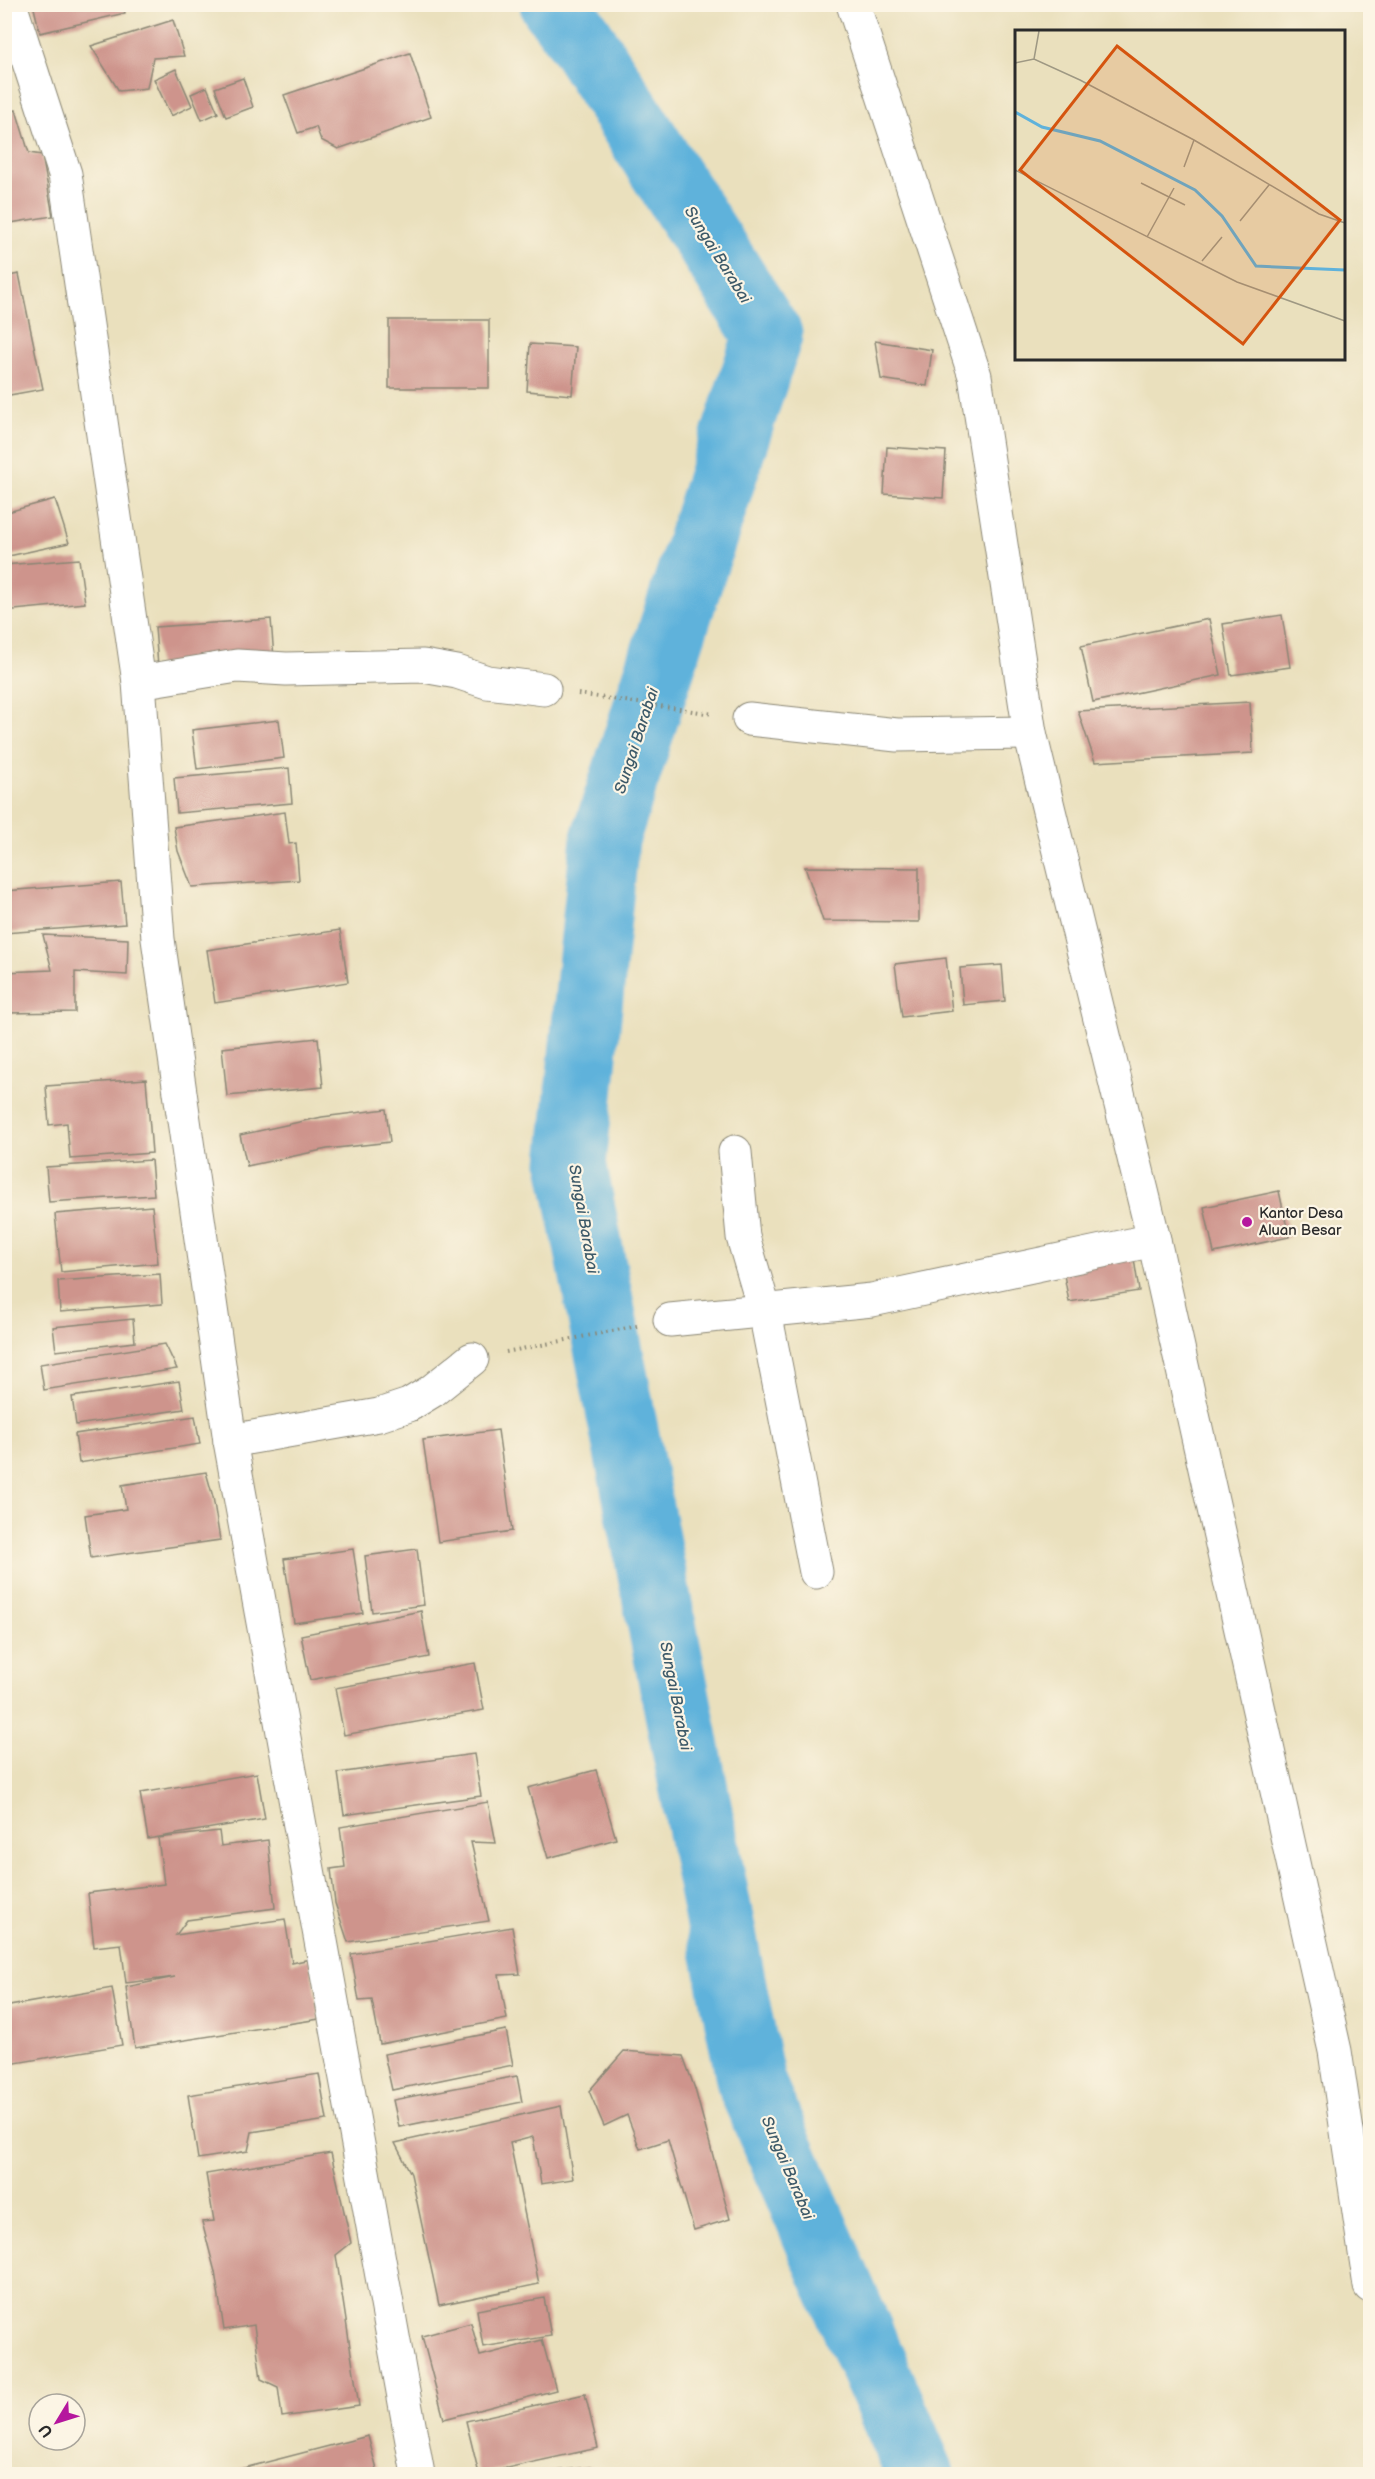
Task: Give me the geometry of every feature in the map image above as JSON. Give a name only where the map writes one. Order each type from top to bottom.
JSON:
[{"type":"street","points":[[10,4],[65,174],[139,682],[158,939],[230,1441],[418,2475]]},
{"type":"street","points":[[853,4],[975,376],[1030,733],[1154,1240],[1335,2051],[1371,2286]]},
{"type":"street","points":[[139,682],[237,666],[286,669],[423,666],[457,672],[487,682],[544,689]]},
{"type":"street","points":[[749,719],[897,735],[1030,733]]},
{"type":"street","points":[[735,1152],[743,1237],[765,1312],[816,1572]]},
{"type":"street","points":[[670,1320],[872,1300],[1154,1240]]},
{"type":"street","points":[[230,1441],[379,1415],[409,1406],[472,1359]]},
{"type":"path","points":[[544,689],[749,719]]},
{"type":"path","points":[[472,1359],[670,1320]]},
{"type":"building","points":[[33,4],[123,4],[125,13],[40,33]]},
{"type":"building","points":[[173,20],[184,56],[153,58],[147,88],[119,91],[91,46]]},
{"type":"building","points":[[410,53],[431,117],[338,149],[321,140],[316,127],[298,133],[284,95]]},
{"type":"building","points":[[176,69],[192,106],[171,116],[154,79]]},
{"type":"building","points":[[243,78],[253,107],[226,117],[215,88]]},
{"type":"building","points":[[207,87],[218,113],[202,120],[191,94]]},
{"type":"building","points":[[16,110],[29,153],[42,155],[53,216],[4,224],[4,114]]},
{"type":"building","points":[[19,274],[43,389],[4,396],[4,277]]},
{"type":"building","points":[[389,320],[489,320],[489,388],[389,388]]},
{"type":"building","points":[[875,341],[932,350],[927,386],[881,379]]},
{"type":"building","points":[[530,344],[576,347],[572,395],[527,391]]},
{"type":"building","points":[[887,447],[946,451],[943,498],[884,494]]},
{"type":"building","points":[[55,499],[69,543],[4,557],[4,513]]},
{"type":"building","points":[[79,559],[85,603],[4,611],[4,565]]},
{"type":"building","points":[[1282,615],[1290,667],[1231,675],[1223,624]]},
{"type":"building","points":[[271,619],[274,658],[158,666],[155,627]]},
{"type":"building","points":[[1209,619],[1221,675],[1093,702],[1081,646]]},
{"type":"building","points":[[1250,702],[1253,753],[1095,762],[1078,711]]},
{"type":"building","points":[[279,720],[284,758],[197,769],[192,730]]},
{"type":"building","points":[[289,768],[292,803],[177,813],[174,778]]},
{"type":"building","points":[[285,812],[289,844],[296,843],[299,880],[192,887],[178,851],[174,827]]},
{"type":"building","points":[[805,867],[919,868],[919,922],[823,921]]},
{"type":"building","points":[[121,882],[125,924],[4,933],[4,891]]},
{"type":"building","points":[[340,930],[348,982],[215,1003],[207,950]]},
{"type":"building","points":[[43,935],[128,939],[127,975],[75,972],[75,1012],[4,1013],[4,972],[52,970]]},
{"type":"building","points":[[946,958],[952,1011],[902,1017],[895,964]]},
{"type":"building","points":[[1002,965],[1005,1001],[963,1005],[960,968]]},
{"type":"building","points":[[318,1038],[323,1087],[227,1096],[222,1048]]},
{"type":"building","points":[[146,1079],[152,1153],[70,1159],[67,1123],[49,1125],[46,1086]]},
{"type":"building","points":[[386,1109],[390,1142],[327,1149],[247,1166],[240,1135],[322,1117]]},
{"type":"building","points":[[151,1160],[154,1195],[49,1202],[46,1167]]},
{"type":"building","name":"Kantor Desa Aluan Besar","points":[[1279,1191],[1289,1237],[1214,1253],[1204,1207]]},
{"type":"building","points":[[152,1206],[158,1263],[61,1272],[55,1214]]},
{"type":"building","points":[[1134,1259],[1139,1291],[1069,1302],[1062,1264]]},
{"type":"building","points":[[160,1274],[162,1304],[60,1312],[58,1281]]},
{"type":"building","points":[[133,1319],[135,1342],[56,1351],[53,1327]]},
{"type":"building","points":[[165,1344],[177,1369],[44,1390],[40,1364]]},
{"type":"building","points":[[179,1381],[184,1409],[76,1425],[72,1397]]},
{"type":"building","points":[[195,1416],[200,1444],[79,1463],[75,1434]]},
{"type":"building","points":[[498,1430],[512,1531],[438,1542],[423,1440]]},
{"type":"building","points":[[206,1472],[213,1497],[220,1540],[91,1558],[85,1515],[126,1509],[122,1485]]},
{"type":"building","points":[[353,1549],[363,1613],[294,1623],[284,1559]]},
{"type":"building","points":[[417,1549],[424,1605],[372,1612],[365,1556]]},
{"type":"building","points":[[421,1611],[429,1657],[310,1680],[301,1635]]},
{"type":"building","points":[[475,1663],[484,1710],[344,1735],[335,1688]]},
{"type":"building","points":[[474,1754],[481,1796],[344,1815],[338,1773]]},
{"type":"building","points":[[596,1770],[616,1839],[548,1858],[528,1788]]},
{"type":"building","points":[[257,1773],[265,1819],[148,1839],[140,1793]]},
{"type":"building","points":[[488,1802],[496,1843],[471,1842],[489,1921],[348,1942],[335,1903],[331,1869],[345,1867],[340,1827]]},
{"type":"building","points":[[219,1831],[221,1846],[268,1840],[275,1908],[187,1920],[176,1935],[285,1919],[292,1963],[310,1959],[319,2019],[135,2048],[126,1987],[175,1977],[126,1983],[121,1944],[94,1947],[88,1893],[164,1884],[158,1838]]},
{"type":"building","points":[[512,1927],[520,1974],[499,1975],[507,2019],[380,2044],[372,2000],[359,2001],[351,1954]]},
{"type":"building","points":[[112,1988],[122,2045],[10,2064],[4,2033],[4,2007]]},
{"type":"building","points":[[506,2030],[513,2065],[392,2090],[384,2054]]},
{"type":"building","points":[[624,2051],[683,2056],[695,2089],[730,2219],[694,2230],[668,2140],[640,2149],[627,2115],[604,2126],[589,2091]]},
{"type":"building","points":[[319,2074],[327,2120],[252,2132],[248,2151],[198,2159],[188,2095]]},
{"type":"building","points":[[517,2076],[522,2102],[399,2127],[393,2100]]},
{"type":"building","points":[[561,2106],[573,2179],[541,2184],[533,2137],[510,2143],[539,2284],[439,2305],[411,2174],[395,2143]]},
{"type":"building","points":[[331,2153],[351,2243],[336,2255],[359,2406],[282,2417],[278,2387],[261,2379],[254,2325],[224,2330],[215,2272],[202,2222],[214,2221],[206,2174]]},
{"type":"building","points":[[544,2298],[551,2336],[483,2347],[477,2310]]},
{"type":"building","points":[[471,2323],[480,2356],[542,2340],[556,2390],[444,2419],[422,2336]]},
{"type":"building","points":[[585,2394],[598,2448],[479,2474],[466,2421]]},
{"type":"building","points":[[368,2436],[378,2474],[221,2474]]},
{"type":"building","points":[[590,2467],[592,2474],[538,2474],[538,2473]]},
{"type":"waterway","name":"Sungai Barabai","points":[[554,4],[579,37],[768,335],[605,839],[572,1163],[751,2083],[920,2474]]},
{"type":"place","name":"Kantor Desa Aluan Besar","points":[[1247,1222]]}]
